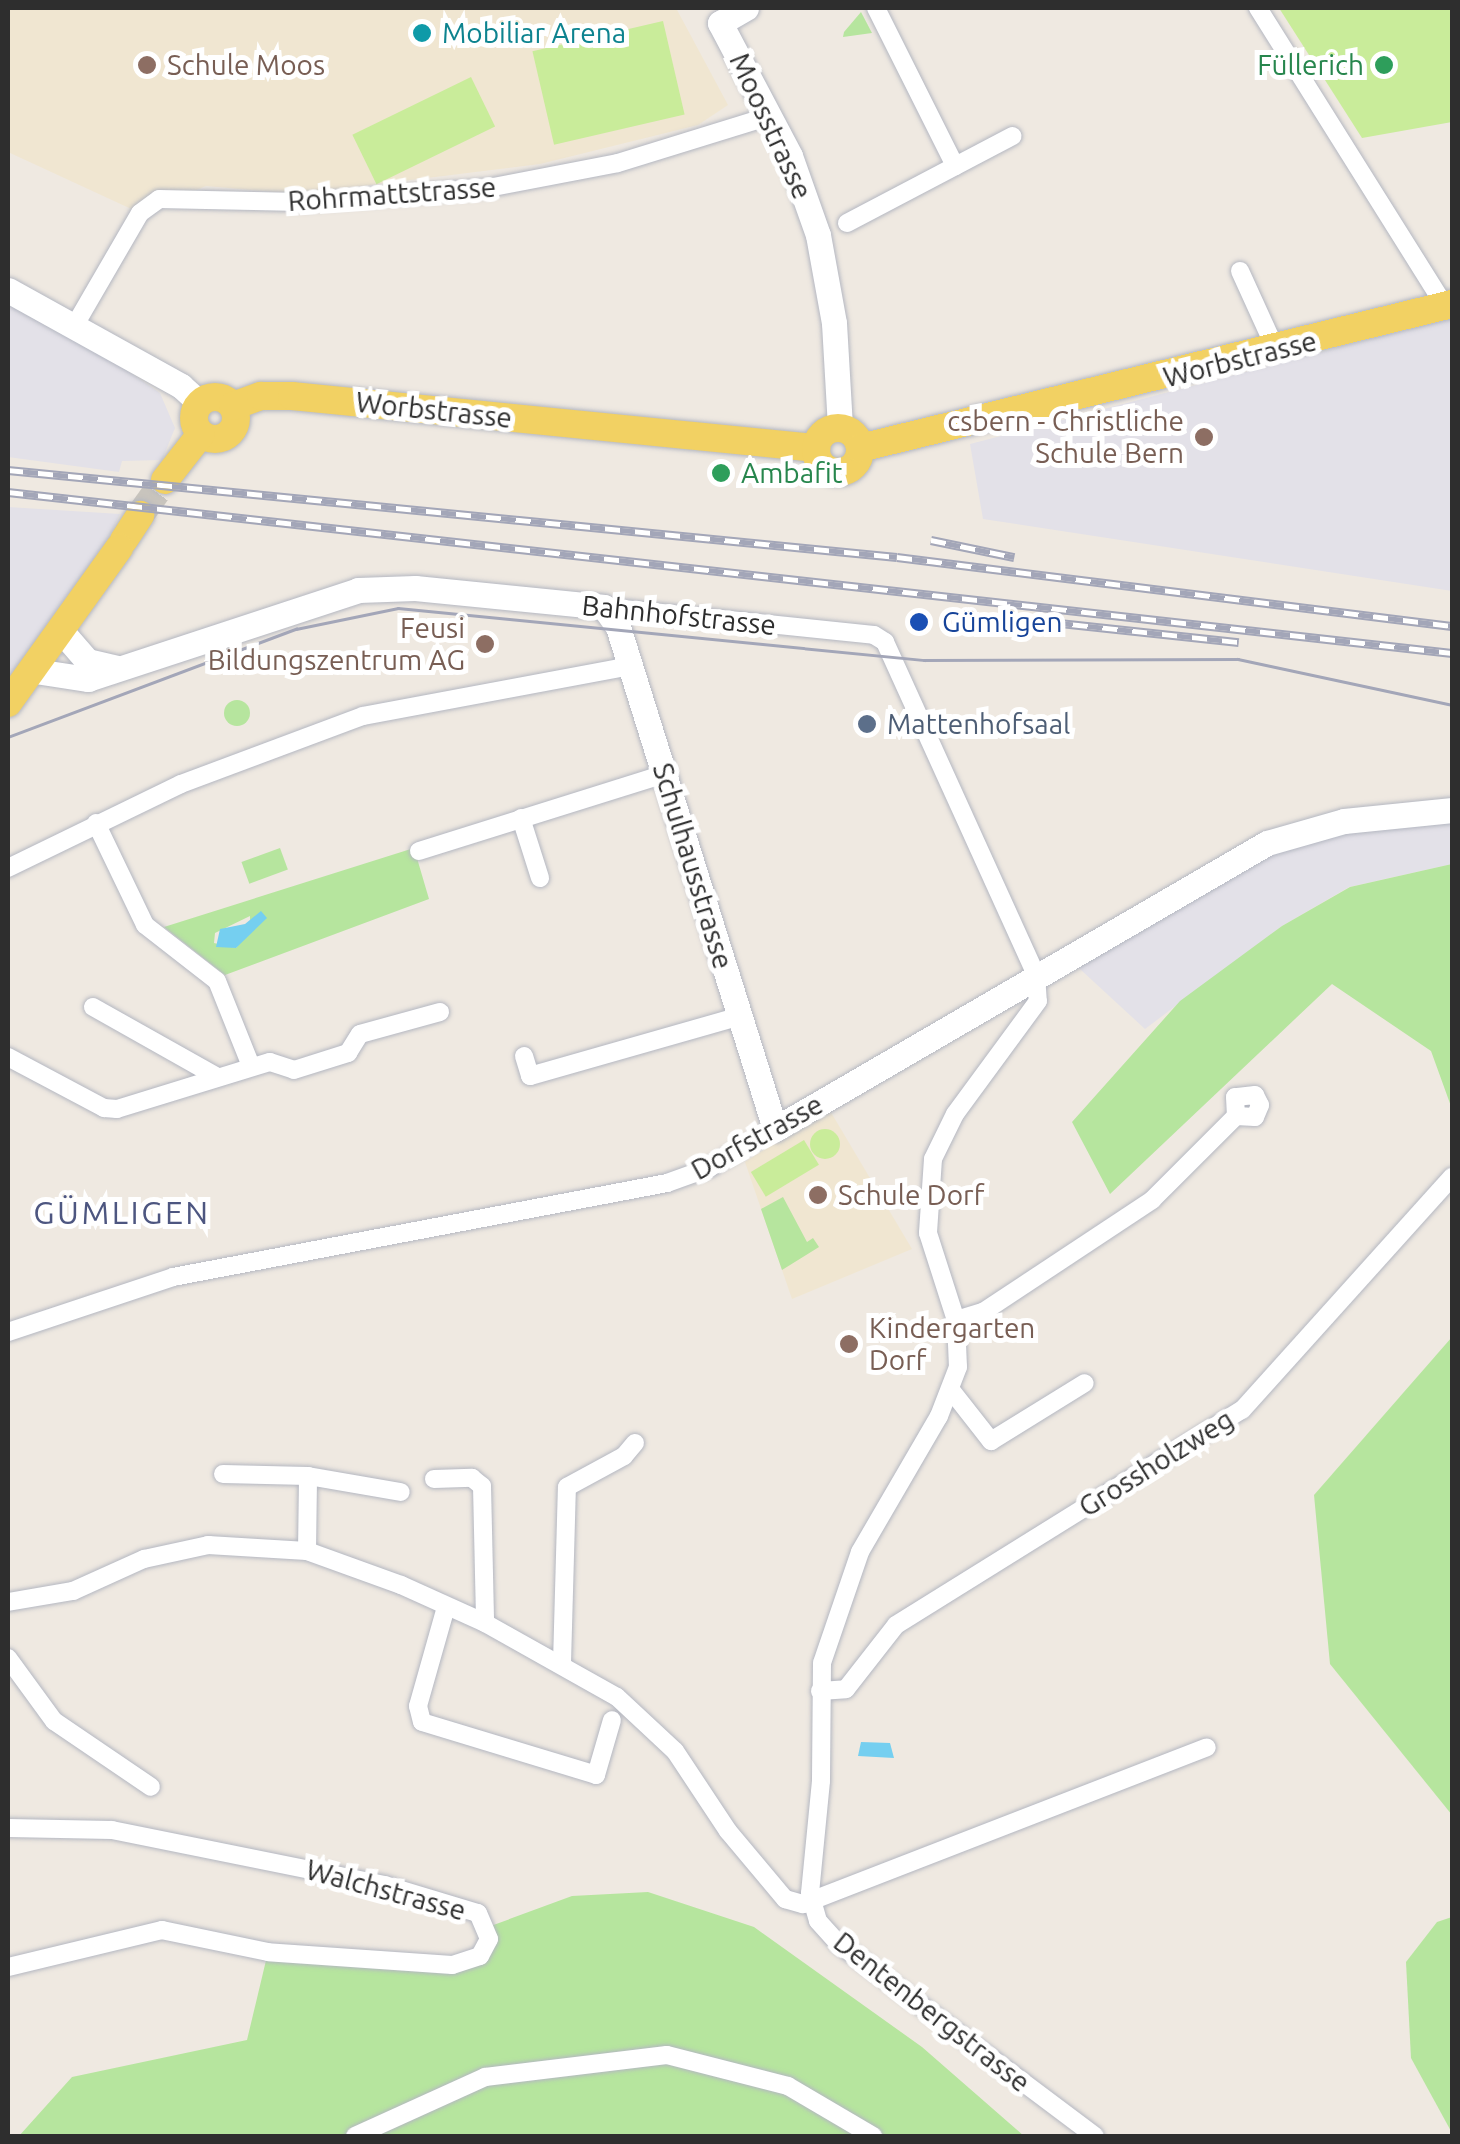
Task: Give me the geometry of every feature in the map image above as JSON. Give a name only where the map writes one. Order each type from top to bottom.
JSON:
[{"type":"main road","name":"Worbstrasse","points":[[850,438],[1276,350],[1449,304]]},
{"type":"main road","name":"Worbstrasse","points":[[233,406],[261,396],[292,396],[816,448]]},
{"type":"main road","points":[[217,397],[233,406],[236,425],[228,436],[217,440],[201,434],[194,415],[200,403],[217,397]]},
{"type":"main road","points":[[165,480],[201,434]]},
{"type":"main road","points":[[822,434],[850,438],[851,467],[838,472],[820,462],[816,448],[822,434]]},
{"type":"main road","points":[[8,702],[63,633],[140,515]]},
{"type":"street","points":[[716,15],[746,8]]},
{"type":"street","points":[[876,8],[956,166]]},
{"type":"street","name":"Worbstrasse","points":[[1258,8],[1449,304]]},
{"type":"street","name":"Moosstrasse","points":[[716,15],[802,185],[822,252],[850,438]]},
{"type":"street","name":"Rohrmattstrasse","points":[[75,325],[140,213],[159,199],[301,202],[500,186],[665,151],[770,116]]},
{"type":"street","points":[[847,222],[1013,136]]},
{"type":"street","points":[[1240,271],[1276,350]]},
{"type":"street","points":[[8,290],[75,325],[200,403]]},
{"type":"street","name":"Bahnhofstrasse","points":[[36,671],[78,680],[358,590],[415,588],[874,636],[886,642],[1036,974]]},
{"type":"street","name":"Schulhausstrasse","points":[[604,607],[614,616],[775,1128]]},
{"type":"street","points":[[63,633],[87,660],[118,668]]},
{"type":"street","points":[[8,868],[96,823],[363,716],[630,666]]},
{"type":"street","points":[[419,851],[664,774]]},
{"type":"street","name":"Dorfstrasse","points":[[8,1332],[172,1277],[667,1182],[709,1168],[1036,974],[1268,843],[1344,821],[1452,810]]},
{"type":"street","points":[[521,818],[540,878]]},
{"type":"street","points":[[96,823],[145,925],[217,981],[251,1066]]},
{"type":"street","points":[[812,1902],[822,1664],[849,1577],[951,1390],[956,1320],[928,1233],[930,1171],[955,1114],[1038,1001],[1036,974]]},
{"type":"street","points":[[93,1008],[218,1077]]},
{"type":"street","points":[[8,1057],[104,1108],[270,1062],[294,1070],[348,1052],[360,1034],[440,1012]]},
{"type":"street","points":[[524,1056],[530,1076],[740,1016]]},
{"type":"street","points":[[956,1320],[983,1312],[1152,1200],[1236,1116]]},
{"type":"street","name":"Grossholzweg","points":[[820,1691],[846,1690],[896,1625],[1242,1410],[1452,1178]]},
{"type":"street","points":[[951,1390],[991,1441],[1085,1383]]},
{"type":"street","points":[[562,1663],[567,1487],[624,1456],[635,1442]]},
{"type":"street","points":[[223,1474],[308,1476],[401,1492]]},
{"type":"street","points":[[307,1551],[308,1476]]},
{"type":"street","points":[[434,1479],[472,1478],[482,1486],[485,1622]]},
{"type":"street","points":[[8,1602],[73,1591],[144,1560],[196,1546],[307,1551],[485,1622],[616,1696],[675,1751],[728,1831],[785,1899],[812,1902],[1207,1747]]},
{"type":"street","points":[[446,1607],[418,1706],[422,1722],[596,1775],[612,1720]]},
{"type":"street","points":[[8,1658],[54,1722],[151,1787]]},
{"type":"street","name":"Walchstrasse","points":[[8,1828],[112,1830],[385,1885],[478,1913],[489,1938],[480,1956],[459,1965],[268,1952],[162,1930],[8,1967]]},
{"type":"street","name":"Dentenbergstrasse","points":[[812,1902],[818,1921],[839,1944],[1095,2136]]},
{"type":"street","points":[[355,2136],[485,2078],[667,2055],[788,2086],[874,2136]]},
{"type":"shaded area","points":[[8,8],[676,8],[728,105],[698,125],[540,164],[297,194],[206,186],[140,213],[8,152]]},
{"type":"shaded area","points":[[8,290],[160,393],[175,428],[162,460],[122,461],[119,472],[8,457]]},
{"type":"shaded area","points":[[1452,318],[1452,591],[983,519],[970,444]]},
{"type":"shaded area","points":[[8,507],[120,514],[63,633],[8,702]]},
{"type":"shaded area","points":[[1452,810],[1452,864],[1349,887],[1282,926],[1145,1029],[1068,958],[1267,843]]},
{"type":"shaded area","name":"Schule Dorf","points":[[829,1109],[912,1249],[792,1299],[745,1162]]},
{"type":"green space","name":"Füllerich","points":[[1279,8],[1452,8],[1452,122],[1362,138]]},
{"type":"green space","points":[[861,12],[872,33],[843,37],[844,32]]},
{"type":"green space","points":[[663,21],[685,115],[554,145],[532,51]]},
{"type":"green space","points":[[471,77],[495,126],[376,184],[352,135]]},
{"type":"green space","points":[[237,700],[246,704],[250,713],[246,722],[237,726],[228,722],[224,713],[228,704]]},
{"type":"green space","points":[[280,848],[288,870],[249,884],[241,862]]},
{"type":"green space","points":[[414,848],[429,899],[225,975],[164,927]],"holes":[[[250,916],[250,930],[236,948],[214,943],[215,933]]]},
{"type":"green space","points":[[1452,864],[1452,1109],[1431,1051],[1332,984],[1110,1194],[1072,1122],[1180,1001],[1282,926],[1350,887]]},
{"type":"green space","points":[[825,1129],[839,1138],[840,1144],[831,1158],[825,1159],[811,1150],[810,1144],[819,1130]]},
{"type":"green space","points":[[804,1140],[819,1165],[766,1197],[751,1172]]},
{"type":"green space","points":[[783,1197],[807,1242],[813,1238],[819,1247],[782,1270],[761,1209]]},
{"type":"green space","points":[[1452,1337],[1452,1815],[1330,1664],[1314,1495]]},
{"type":"green space","points":[[648,1892],[754,1927],[922,2047],[1024,2136],[19,2136],[72,2077],[247,2040],[268,1952],[466,1964],[488,1927],[572,1896]]},
{"type":"green space","points":[[1452,1917],[1452,2133],[1411,2058],[1406,1962],[1437,1922]]},
{"type":"water","points":[[261,911],[267,918],[236,948],[216,947],[220,929],[245,924]]},
{"type":"water","points":[[861,1742],[890,1743],[894,1758],[858,1756]]},
{"type":"tunnel","points":[[140,515],[165,480]]},
{"type":"tram line","points":[[8,737],[296,629],[398,608],[924,660],[1238,659],[1452,705]]},
{"type":"railway","points":[[8,470],[897,557],[1452,626]]},
{"type":"railway","points":[[8,492],[1452,653]]},
{"type":"railway","points":[[931,540],[1014,557]]},
{"type":"railway","points":[[1013,618],[1239,642]]},
{"type":"place","name":"Mobiliar Arena","points":[[422,33]]},
{"type":"place","name":"Schule Moos","points":[[147,65]]},
{"type":"place","name":"Füllerich","points":[[1384,65]]},
{"type":"place","name":"csbern - Christliche Schule Bern","points":[[1204,437]]},
{"type":"place","name":"Ambafit","points":[[721,473]]},
{"type":"place","name":"Gümligen","points":[[919,622]]},
{"type":"place","name":"Feusi Bildungszentrum AG","points":[[485,644]]},
{"type":"place","name":"Mattenhofsaal","points":[[867,724]]},
{"type":"place","name":"Schule Dorf","points":[[818,1195]]},
{"type":"place","name":"Kindergarten Dorf","points":[[849,1344]]},
{"type":"district","name":"GÜMLIGEN","points":[[122,1212]]}]
